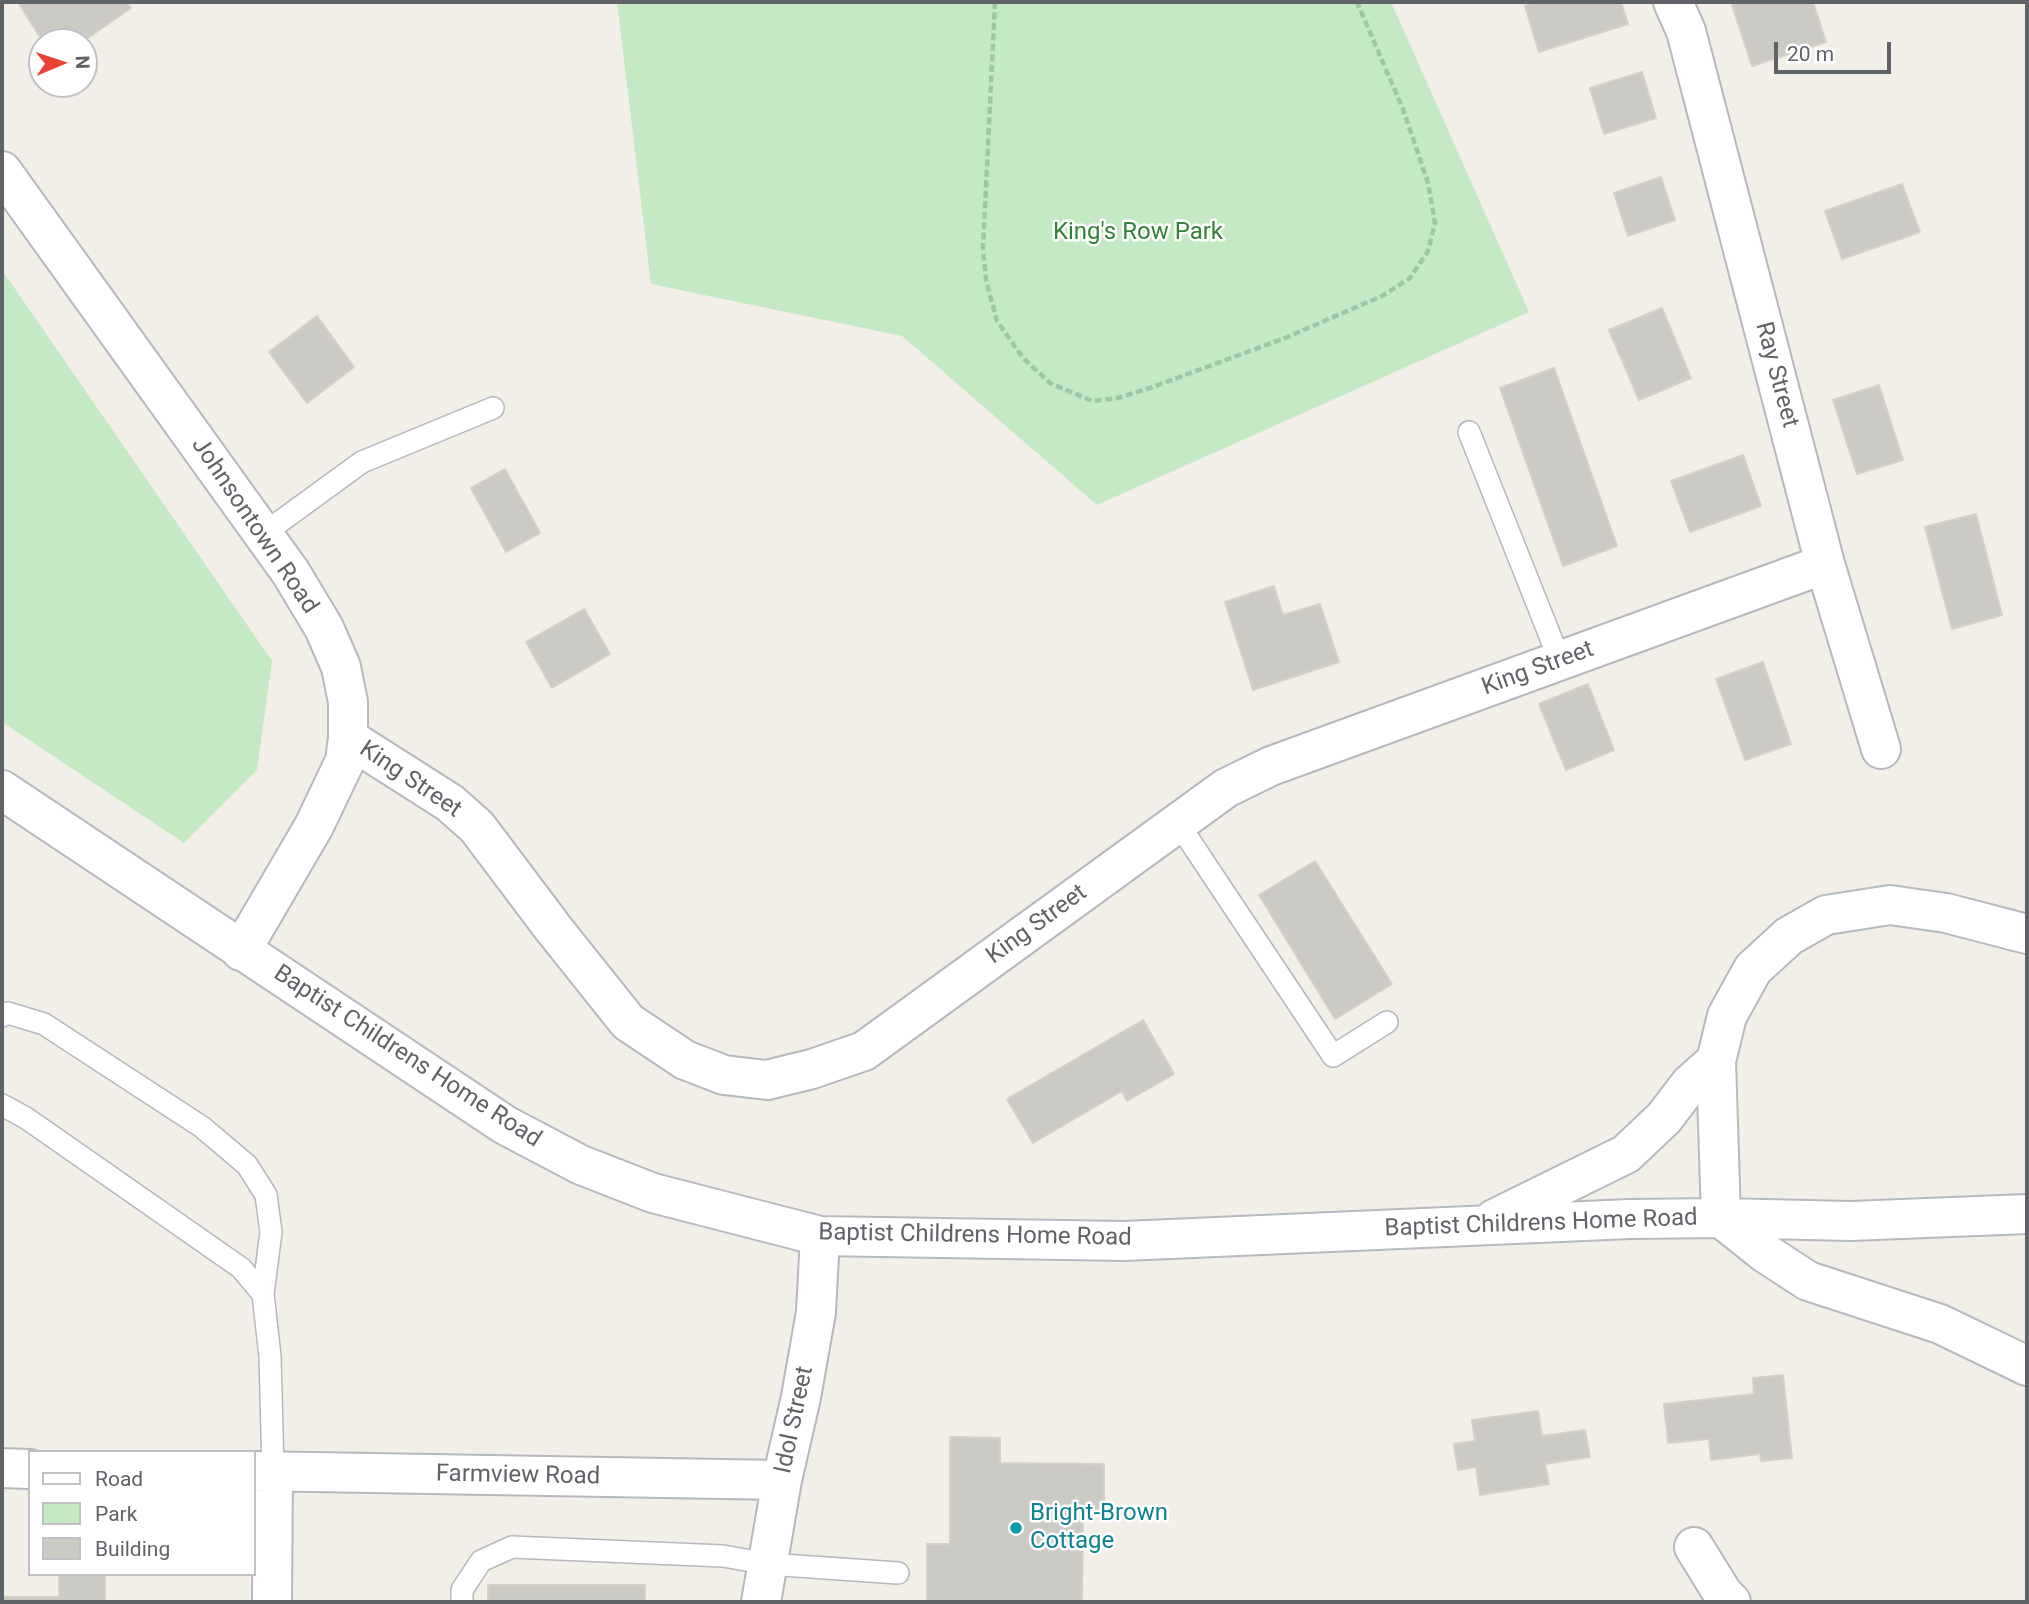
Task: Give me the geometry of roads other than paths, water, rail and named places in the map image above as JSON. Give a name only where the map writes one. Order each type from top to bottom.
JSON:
[{"type":"street","name":"Ray Street","points":[[1673,2],[1686,31],[1825,564],[1881,749]]},
{"type":"street","name":"Johnsontown Road","points":[[2,170],[291,573],[311,606],[341,667],[348,702],[345,761],[314,826],[241,951]]},
{"type":"street","name":"King Street","points":[[348,738],[450,803],[477,827],[628,1022],[685,1060],[724,1075],[767,1080],[812,1069],[864,1051],[1226,788],[1272,766],[1825,564]]},
{"type":"street","name":"Baptist Childrens Home Road","points":[[2,790],[505,1125],[581,1165],[653,1192],[820,1236],[1124,1241],[1481,1225],[1721,1218],[1851,1220],[2027,1214]]},
{"type":"street","points":[[2027,934],[1946,913],[1890,905],[1826,915],[1789,936],[1753,969],[1727,1016],[1716,1060],[1721,1218],[1765,1253],[1808,1281],[1940,1324],[2027,1366]]},
{"type":"street","points":[[1481,1225],[1626,1154],[1664,1118],[1690,1084],[1716,1060]]},
{"type":"street","name":"Idol Street","points":[[761,1602],[816,1311],[820,1236]]},
{"type":"street","points":[[2,1468],[28,1469]]},
{"type":"street","points":[[263,1472],[272,1602]]},
{"type":"street","name":"Farmview Road","points":[[263,1472],[782,1480]]},
{"type":"street","points":[[1694,1547],[1723,1594],[1731,1602]]},
{"type":"lane","points":[[263,534],[362,462],[493,408]]},
{"type":"lane","points":[[1469,432],[1560,661]]},
{"type":"lane","points":[[1178,823],[1333,1056],[1387,1023]]},
{"type":"lane","points":[[2,1016],[8,1013],[44,1024],[202,1127],[247,1165],[266,1195],[271,1233],[263,1294],[271,1356],[263,1472]]},
{"type":"lane","points":[[2,1105],[26,1118],[241,1268],[263,1294]]},
{"type":"lane","points":[[462,1602],[462,1590],[481,1561],[512,1547],[723,1556],[768,1564],[898,1573]]},
{"type":"place","name":"Bright-Brown Cottage","points":[[1016,1528]]},
{"type":"park label","name":"King's Row Park","points":[[1138,233]]}]
